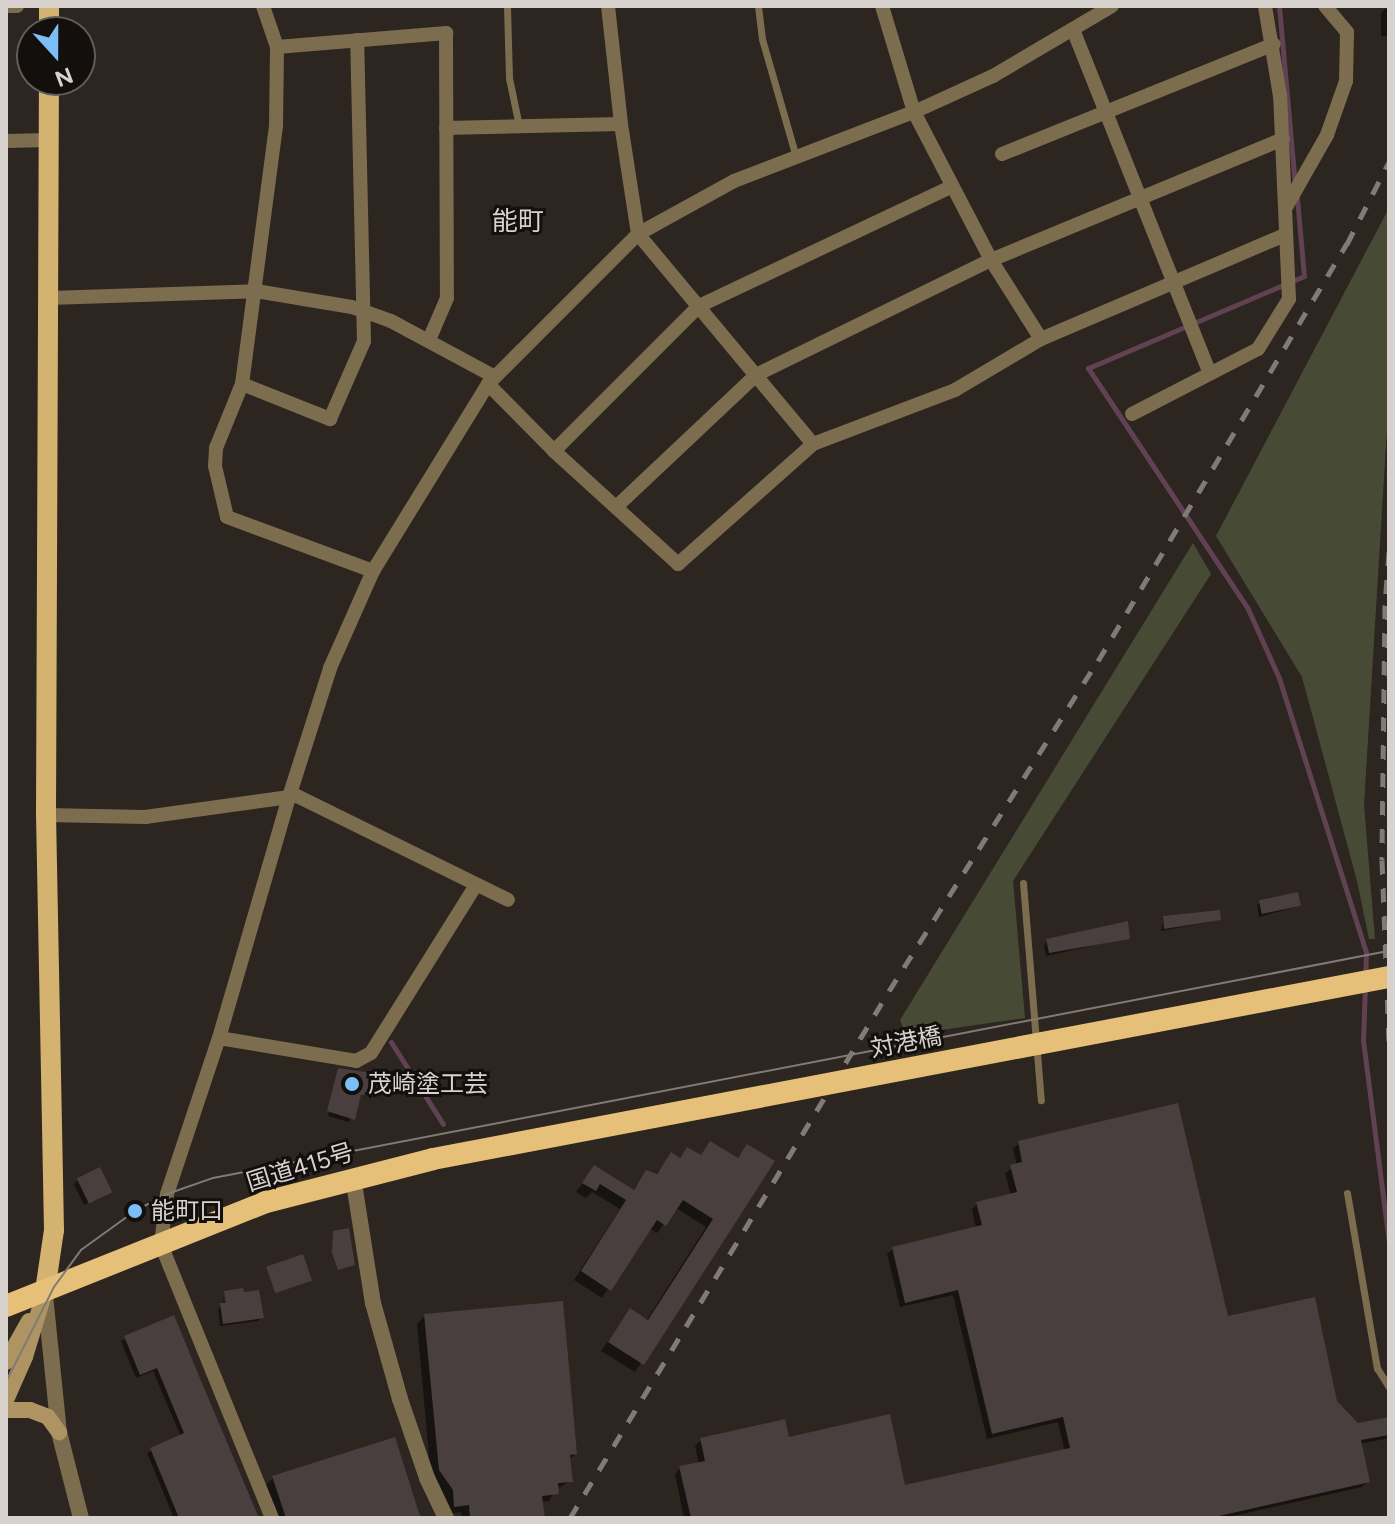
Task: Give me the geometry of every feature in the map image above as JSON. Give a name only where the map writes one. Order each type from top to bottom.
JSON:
[{"type":"highway","name":"対港橋","points":[[433,1159],[1389,977]]},
{"type":"highway","name":"国道415号","points":[[6,1306],[266,1202],[353,1177],[433,1159]]},
{"type":"main road","points":[[6,1400],[25,1357],[45,1291],[54,1230],[46,815],[49,96]]},
{"type":"main road","points":[[6,1362],[45,1291]]},
{"type":"main road","points":[[6,1410],[30,1410],[48,1417],[59,1432]]},
{"type":"street","points":[[6,6],[17,6]]},
{"type":"street","points":[[263,6],[277,47],[276,126],[242,384],[216,448],[215,466],[227,517],[373,571]]},
{"type":"street","points":[[608,6],[621,124],[638,234],[813,444]]},
{"type":"street","points":[[882,6],[914,112],[991,260],[1041,339]]},
{"type":"street","points":[[272,1518],[161,1244],[167,1194],[219,1038],[288,800],[330,668],[373,571],[491,380],[638,234],[734,181],[914,112],[993,76],[1074,32],[1112,6]]},
{"type":"street","points":[[1132,414],[1258,349],[1289,299],[1283,139],[1274,44],[1265,6]]},
{"type":"street","points":[[1284,210],[1327,135],[1346,81],[1347,32],[1325,6]]},
{"type":"street","points":[[1074,32],[1210,373]]},
{"type":"street","points":[[277,47],[446,33],[447,298],[429,340]]},
{"type":"street","points":[[242,384],[330,419],[364,341],[357,40]]},
{"type":"street","points":[[1002,154],[1274,44]]},
{"type":"street","points":[[446,128],[621,124]]},
{"type":"street","points":[[616,507],[756,375],[991,260],[1283,139]]},
{"type":"street","points":[[6,141],[49,140]]},
{"type":"street","points":[[554,451],[699,306],[951,187]]},
{"type":"street","points":[[49,298],[256,291],[361,311],[391,321],[429,340],[491,380],[554,451],[678,564],[813,444],[955,390],[1041,339],[1285,235]]},
{"type":"street","points":[[46,815],[145,817],[288,800],[297,796],[508,900]]},
{"type":"street","points":[[219,1038],[356,1061],[371,1053],[476,885]]},
{"type":"street","points":[[353,1177],[373,1303],[418,1452],[446,1518]]},
{"type":"street","points":[[45,1291],[59,1432],[81,1518]]},
{"type":"lane","points":[[507,6],[509,78],[519,126]]},
{"type":"lane","points":[[758,6],[762,39],[796,157]]},
{"type":"lane","points":[[1023,883],[1041,1100]]},
{"type":"lane","points":[[1347,1193],[1377,1368],[1389,1387]]},
{"type":"green space","points":[[1389,208],[1389,396],[1364,805],[1375,939],[1369,939],[1357,881],[1302,677],[1216,536]]},
{"type":"green space","points":[[1193,543],[1211,574],[1013,881],[1025,1018],[906,1035],[900,1020]]},
{"type":"building","points":[[1298,892],[1301,906],[1262,914],[1259,900]]},
{"type":"building","points":[[1220,910],[1221,920],[1164,929],[1163,916]]},
{"type":"building","points":[[1128,921],[1130,939],[1049,953],[1046,939]]},
{"type":"building","name":"茂崎塗工芸","points":[[338,1068],[372,1073],[366,1095],[361,1095],[355,1120],[327,1111]]},
{"type":"building","points":[[1178,1103],[1228,1316],[1315,1297],[1337,1401],[1358,1423],[1389,1417],[1389,1435],[1361,1440],[1370,1482],[1210,1518],[691,1518],[679,1466],[705,1461],[700,1438],[785,1419],[789,1437],[890,1414],[905,1485],[1070,1448],[1063,1417],[992,1434],[958,1290],[905,1303],[892,1247],[982,1225],[976,1202],[1017,1192],[1010,1165],[1022,1162],[1018,1141]]},
{"type":"building","points":[[710,1141],[738,1158],[747,1144],[775,1161],[644,1365],[608,1342],[630,1308],[648,1320],[713,1219],[683,1200],[666,1226],[657,1220],[611,1291],[581,1271],[626,1200],[600,1184],[596,1191],[582,1183],[594,1165],[634,1190],[646,1170],[657,1174],[671,1152],[680,1158],[687,1147],[701,1155]]},
{"type":"building","points":[[100,1167],[112,1192],[89,1204],[77,1178]]},
{"type":"building","points":[[349,1228],[355,1265],[338,1270],[332,1253],[333,1231]]},
{"type":"building","points":[[303,1254],[312,1280],[275,1293],[266,1267]]},
{"type":"building","points":[[243,1288],[244,1292],[259,1290],[264,1318],[223,1324],[220,1303],[226,1303],[224,1291]]},
{"type":"building","points":[[563,1301],[577,1454],[570,1455],[573,1482],[558,1483],[559,1494],[542,1496],[545,1518],[470,1518],[469,1505],[454,1507],[453,1490],[439,1470],[424,1314]]},
{"type":"building","points":[[174,1315],[259,1518],[179,1518],[150,1448],[184,1433],[157,1368],[140,1375],[124,1336]]},
{"type":"building","points":[[395,1437],[420,1516],[286,1518],[272,1476]]},
{"type":"waterway","points":[[1279,6],[1295,184]]},
{"type":"waterway","points":[[1297,198],[1304,276],[1088,368],[1248,609],[1279,678],[1366,953],[1365,976]]},
{"type":"waterway","points":[[1365,986],[1363,1040],[1389,1243]]},
{"type":"waterway","points":[[391,1042],[443,1124]]},
{"type":"tram line","points":[[6,1382],[54,1287],[81,1250],[135,1211],[167,1194],[213,1178],[1389,951]]},
{"type":"railway","points":[[570,1518],[889,991],[1098,661],[1347,244],[1389,162]]},
{"type":"railway","points":[[1389,552],[1385,605],[1382,860],[1389,1041]]},
{"type":"place","name":"茂崎塗工芸","points":[[352,1084]]},
{"type":"place","name":"能町口","points":[[135,1211]]},
{"type":"district","name":"能町","points":[[518,222]]}]
